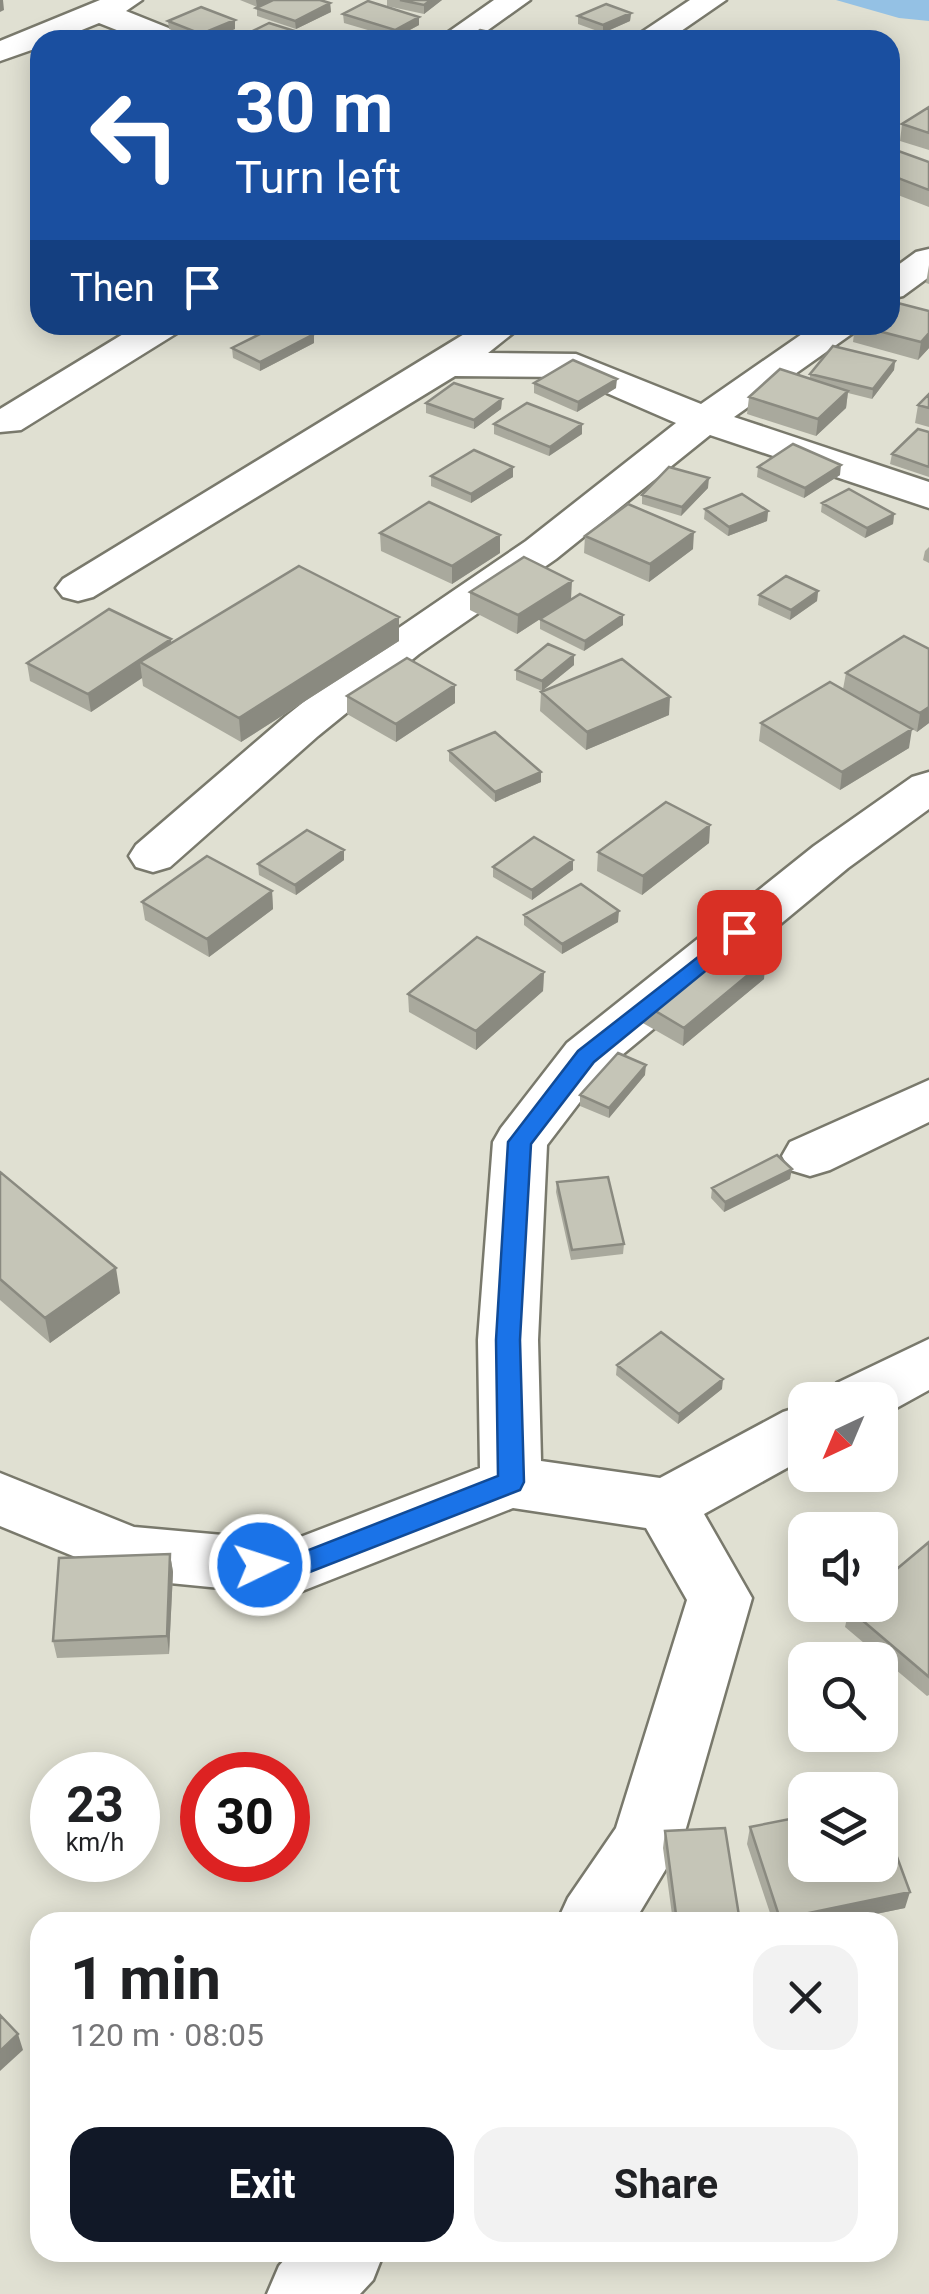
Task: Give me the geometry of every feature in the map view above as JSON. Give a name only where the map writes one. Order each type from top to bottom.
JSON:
[{"type":"street","points":[[662,30],[711,0]]},
{"type":"street","points":[[467,30],[506,1]]},
{"type":"street","points":[[54,30],[113,6],[153,30]]},
{"type":"street","points":[[0,52],[30,40]]},
{"type":"street","points":[[900,281],[929,260]]},
{"type":"street","points":[[900,292],[929,302]]},
{"type":"street","points":[[7,422],[148,335]]},
{"type":"street","points":[[78,588],[489,335]]},
{"type":"street","points":[[153,856],[302,726],[404,645],[541,550],[704,420],[826,335]]},
{"type":"street","points":[[447,364],[576,366],[704,420],[929,496]]},
{"type":"street","points":[[511,1482],[508,1340],[520,1142],[586,1056],[831,857],[929,787]]},
{"type":"street","points":[[810,1156],[929,1099]]},
{"type":"street","points":[[892,1382],[929,1362]]},
{"type":"street","points":[[0,1499],[129,1553],[292,1568],[511,1482],[666,1506],[788,1438]]},
{"type":"street","points":[[600,1912],[647,1842],[720,1598],[666,1506]]},
{"type":"street","points":[[307,2294],[336,2262]]},
{"type":"water","points":[[836,0],[929,0],[929,21],[899,18]]},
{"type":"building","points":[[273,0],[330,3],[295,21],[256,8]]},
{"type":"building","points":[[400,0],[431,0],[424,5]]},
{"type":"building","points":[[368,1],[419,17],[395,30],[343,14]]},
{"type":"building","points":[[606,4],[631,13],[603,25],[578,16]]},
{"type":"building","points":[[201,7],[235,20],[211,30],[191,30],[168,21]]},
{"type":"building","points":[[269,23],[292,30],[255,30]]},
{"type":"building","points":[[929,107],[929,133],[902,124]]},
{"type":"building","points":[[900,152],[929,162],[929,190],[900,179]]},
{"type":"building","points":[[900,304],[929,311],[929,333],[921,342],[894,335],[900,335]]},
{"type":"building","points":[[258,335],[312,335],[260,362],[232,348]]},
{"type":"building","points":[[833,346],[895,361],[873,389],[810,374]]},
{"type":"building","points":[[573,360],[617,379],[578,402],[534,383]]},
{"type":"building","points":[[780,369],[848,391],[818,419],[749,397]]},
{"type":"building","points":[[454,383],[502,399],[474,420],[426,403]]},
{"type":"building","points":[[929,394],[929,408],[918,405]]},
{"type":"building","points":[[527,403],[582,424],[550,447],[494,424]]},
{"type":"building","points":[[918,429],[929,432],[929,467],[892,454]]},
{"type":"building","points":[[793,444],[841,465],[805,488],[758,467]]},
{"type":"building","points":[[474,450],[513,467],[471,494],[431,476]]},
{"type":"building","points":[[669,467],[709,478],[682,507],[642,495]]},
{"type":"building","points":[[849,489],[894,514],[867,528],[822,503]]},
{"type":"building","points":[[742,494],[768,511],[729,527],[705,509]]},
{"type":"building","points":[[429,502],[500,535],[452,566],[380,533]]},
{"type":"building","points":[[628,504],[694,532],[650,564],[585,536]]},
{"type":"building","points":[[524,557],[572,581],[518,615],[470,592]]},
{"type":"building","points":[[299,566],[399,617],[239,718],[140,662]]},
{"type":"building","points":[[786,576],[818,591],[791,610],[759,595]]},
{"type":"building","points":[[580,594],[623,615],[585,641],[540,619]]},
{"type":"building","points":[[109,609],[171,639],[88,694],[27,663]]},
{"type":"building","points":[[904,636],[929,649],[929,707],[920,713],[846,673]]},
{"type":"building","points":[[548,644],[574,655],[542,681],[516,670]]},
{"type":"building","points":[[407,658],[455,685],[396,724],[347,696]]},
{"type":"building","points":[[622,659],[670,697],[587,732],[541,692]]},
{"type":"building","points":[[830,682],[912,729],[842,772],[761,723]]},
{"type":"building","points":[[495,732],[541,772],[495,792],[449,751]]},
{"type":"building","points":[[666,802],[710,825],[643,876],[598,852]]},
{"type":"building","points":[[307,830],[344,850],[295,885],[258,864]]},
{"type":"building","points":[[534,837],[573,860],[532,890],[493,867]]},
{"type":"building","points":[[207,856],[272,891],[207,939],[142,902]]},
{"type":"building","points":[[581,884],[619,911],[562,944],[524,915]]},
{"type":"building","points":[[477,937],[544,972],[476,1031],[408,994]]},
{"type":"building","points":[[723,937],[766,960],[684,1028],[642,1003]]},
{"type":"building","points":[[618,1053],[646,1065],[609,1108],[580,1095]]},
{"type":"building","points":[[777,1155],[792,1169],[725,1202],[712,1188]]},
{"type":"building","points":[[0,1172],[116,1268],[45,1318],[0,1279]]},
{"type":"building","points":[[608,1177],[624,1244],[572,1250],[557,1182]]},
{"type":"building","points":[[661,1332],[723,1379],[679,1414],[617,1365]]},
{"type":"building","points":[[929,1542],[929,1677],[898,1651],[898,1642],[888,1642],[864,1622],[898,1622],[898,1568]]},
{"type":"building","points":[[170,1554],[167,1636],[53,1641],[59,1558]]},
{"type":"building","points":[[788,1819],[788,1882],[898,1882],[898,1860],[910,1892],[814,1912],[778,1912],[750,1827]]},
{"type":"building","points":[[725,1828],[738,1912],[676,1912],[665,1831]]},
{"type":"building","points":[[0,2015],[18,2034],[0,2051]]},
{"type":"route","points":[[260,1565],[292,1568],[511,1482],[508,1340],[520,1142],[586,1056],[739,932]]}]
